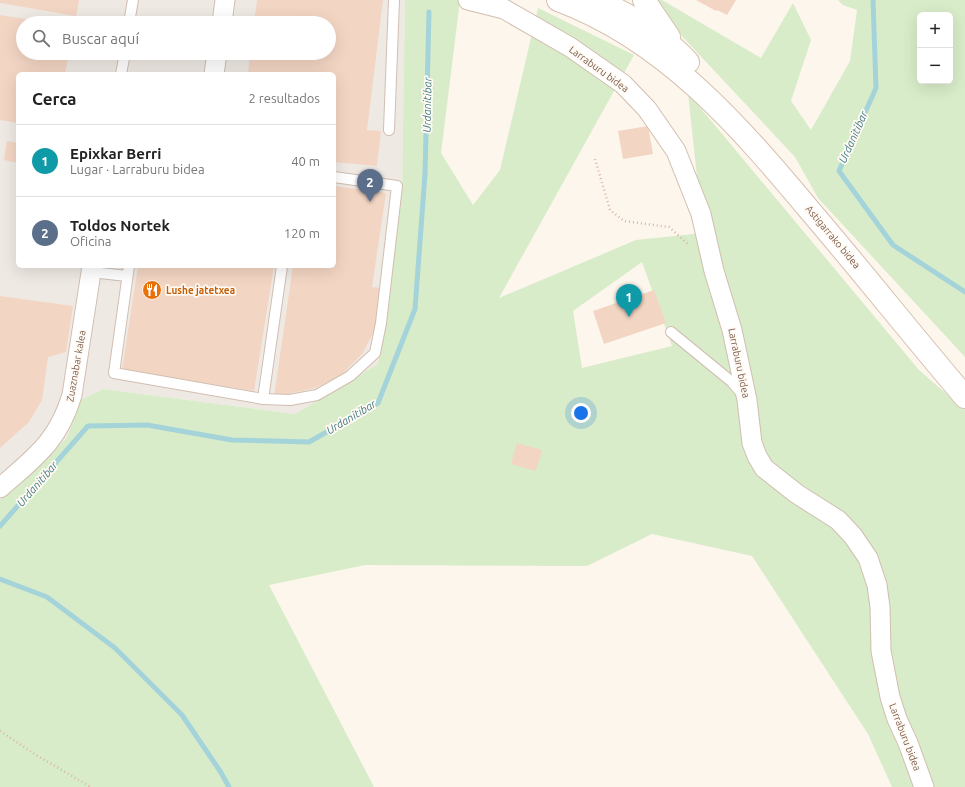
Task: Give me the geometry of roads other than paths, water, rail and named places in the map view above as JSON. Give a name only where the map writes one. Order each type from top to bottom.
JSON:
[{"type":"main road","name":"Astigarrako bidea","points":[[558,0],[593,15],[628,35],[673,66],[738,128]]},
{"type":"main road","points":[[572,0],[603,10],[618,5],[628,35]]},
{"type":"main road","name":"Astigarrako bidea","points":[[596,0],[618,5],[656,33],[684,58],[698,74],[738,128],[833,238],[965,397]]},
{"type":"main road","points":[[644,0],[684,58]]},
{"type":"street","points":[[223,16],[225,0]]},
{"type":"street","name":"Larraburu bidea","points":[[476,1],[504,9],[570,47],[623,84],[647,108],[676,151],[701,214],[714,271],[732,330],[747,400],[752,443],[757,456],[764,468],[797,494],[838,520],[853,536],[868,558],[877,585],[880,607],[881,651],[890,697],[897,719],[908,743],[924,787]]},
{"type":"street","points":[[214,72],[216,60]]},
{"type":"street","name":"Zuaznabar kalea","points":[[0,488],[39,454],[50,442],[60,427],[67,411],[72,395],[95,270]]},
{"type":"lane","points":[[130,16],[133,0]]},
{"type":"lane","points":[[389,130],[394,0]]},
{"type":"lane","points":[[121,72],[123,60]]},
{"type":"lane","points":[[129,268],[114,374],[263,399],[290,400],[318,395],[350,376],[375,353],[381,324],[397,186],[336,177]]},
{"type":"lane","points":[[263,399],[282,268]]},
{"type":"lane","points":[[95,270],[127,276]]},
{"type":"lane","points":[[671,332],[732,382],[747,400]]},
{"type":"waterway","name":"Urdanitibar","points":[[873,0],[876,88],[839,171],[893,245],[965,292]]},
{"type":"waterway","name":"Urdanitibar","points":[[0,526],[88,426],[147,425],[232,440],[309,442],[378,403],[415,309],[425,174],[429,12]]},
{"type":"waterway","points":[[0,579],[47,597],[115,648],[182,715],[220,771],[229,787]]},
{"type":"place","name":"Toldos Nortek","points":[[370,202]]},
{"type":"place","name":"Lushe jatetxea","points":[[152,290]]},
{"type":"place","name":"Epixkar Berri","points":[[629,317]]}]
